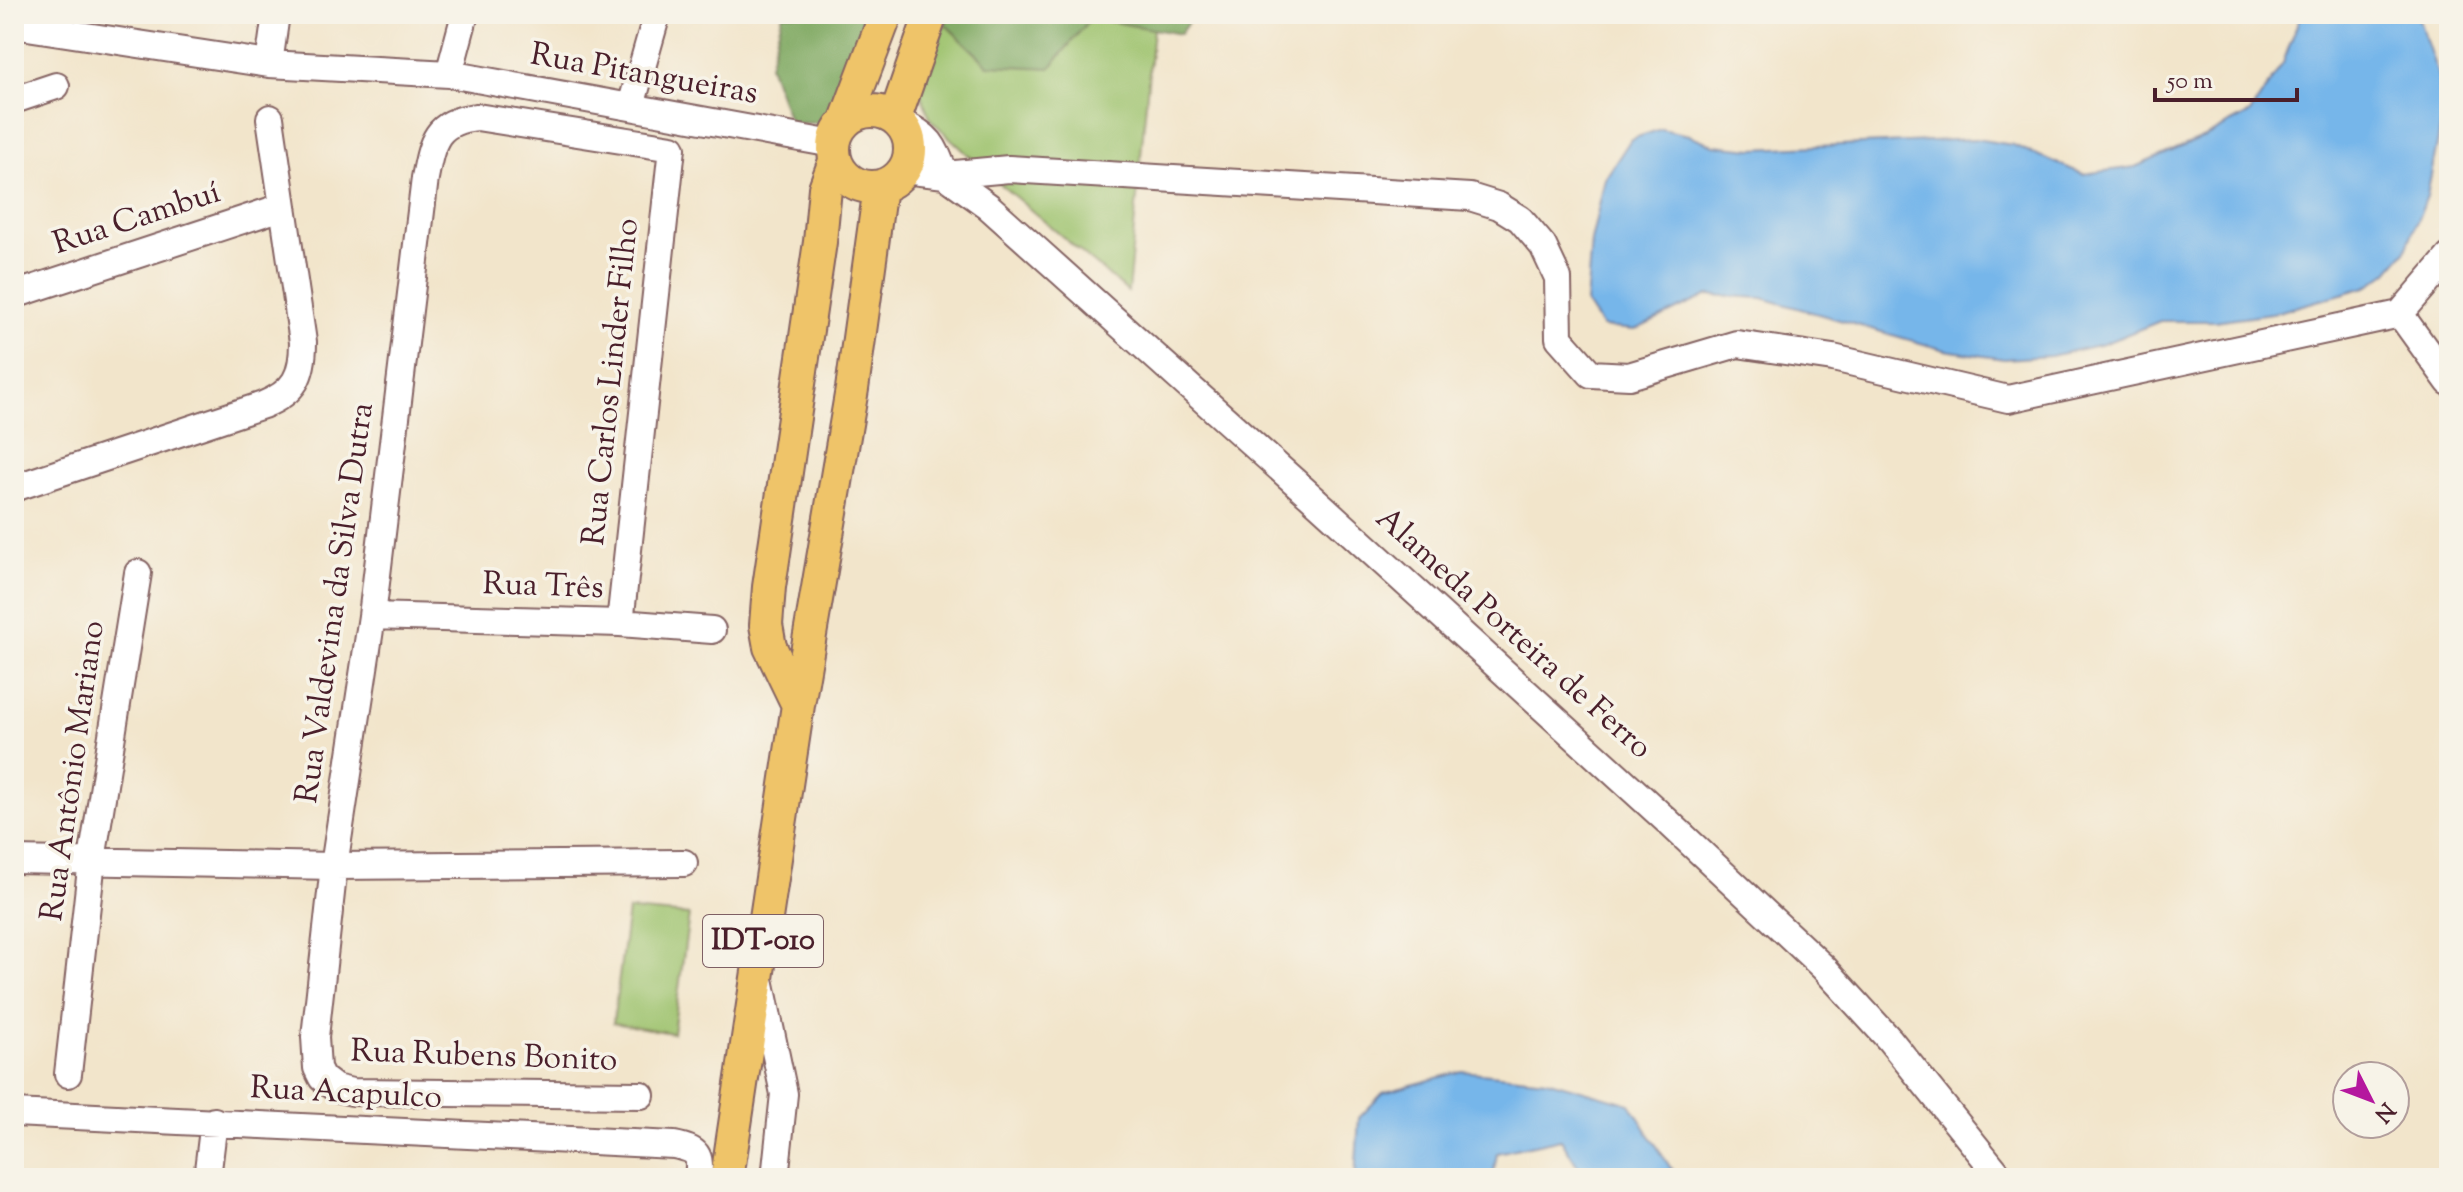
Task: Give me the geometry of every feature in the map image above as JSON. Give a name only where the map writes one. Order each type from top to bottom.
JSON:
[{"type":"main road","points":[[798,705],[770,647],[766,625],[769,587],[820,242],[825,188],[838,142],[886,14]]},
{"type":"main road","points":[[897,120],[931,14]]},
{"type":"main road","points":[[798,705],[892,178],[910,152],[910,142],[897,120],[870,111],[838,142],[839,170],[861,187],[892,178]]},
{"type":"main road","points":[[800,379],[852,389]]},
{"type":"main road","name":"IDT-010","points":[[727,1178],[798,705]]},
{"type":"street","points":[[269,64],[276,14]]},
{"type":"street","points":[[449,74],[465,14]]},
{"type":"street","points":[[631,106],[657,14]]},
{"type":"street","name":"Rua Pitangueiras","points":[[14,25],[82,24],[269,64],[449,74],[838,142]]},
{"type":"street","points":[[14,100],[56,86]]},
{"type":"street","name":"Rua Valdevina da Silva Dutra","points":[[315,1037],[334,866],[372,616],[431,146],[442,129],[459,119],[477,117],[672,148]]},
{"type":"street","points":[[14,488],[263,405],[279,398],[291,387],[302,366],[303,342],[270,118]]},
{"type":"street","name":"Alameda Porteira de Ferro","points":[[897,120],[930,141],[945,175],[988,206],[1056,266],[1824,968],[1889,1039],[2001,1178]]},
{"type":"street","name":"Rua Carlos Linder Filho","points":[[620,623],[672,148]]},
{"type":"street","points":[[945,175],[1009,169],[1470,197],[1499,206],[1520,219],[1543,246],[1558,278],[1559,338],[1591,374],[1629,376],[1737,344],[1833,358],[2008,399],[2400,314],[2449,257]]},
{"type":"street","name":"Alameda Porteira de Ferro","points":[[892,178],[945,175]]},
{"type":"street","name":"Rua Cambuí","points":[[14,295],[282,207]]},
{"type":"street","points":[[2400,314],[2449,382]]},
{"type":"street","name":"Rua Antônio Mariano","points":[[68,1074],[92,860],[138,573]]},
{"type":"street","name":"Rua Três","points":[[372,616],[620,623],[712,630]]},
{"type":"street","points":[[14,860],[334,866],[684,863]]},
{"type":"street","points":[[759,973],[784,1094],[775,1178]]},
{"type":"street","name":"Rua Rubens Bonito","points":[[315,1037],[319,1073],[335,1088],[352,1092],[641,1095]]},
{"type":"street","name":"Rua Acapulco","points":[[14,1113],[674,1145],[688,1148],[698,1156],[698,1178]]},
{"type":"street","points":[[207,1178],[214,1121]]},
{"type":"green space","points":[[783,14],[867,14],[826,123],[790,123],[769,65]]},
{"type":"green space","points":[[949,14],[1194,14],[1180,34],[1091,18],[1050,68],[988,65],[945,24]]},
{"type":"green space","points":[[1091,18],[1153,29],[1128,292],[994,179],[931,120],[919,90],[945,24],[988,65]]},
{"type":"green space","points":[[628,910],[689,915],[673,1033],[613,1023]]},
{"type":"water","points":[[2301,14],[2417,14],[2439,78],[2442,119],[2427,196],[2405,252],[2387,273],[2366,287],[2278,312],[2215,321],[2160,321],[2103,344],[2051,356],[2004,359],[1945,350],[1762,298],[1708,295],[1635,330],[1602,327],[1586,303],[1591,241],[1605,179],[1631,139],[1661,129],[1714,145],[1753,149],[1975,139],[2013,145],[2083,174],[2135,167],[2209,135],[2250,113],[2283,63]]},
{"type":"water","points":[[1462,1071],[1546,1080],[1630,1104],[1677,1178],[1585,1178],[1561,1139],[1497,1153],[1493,1178],[1355,1178],[1359,1118],[1383,1093]]}]
